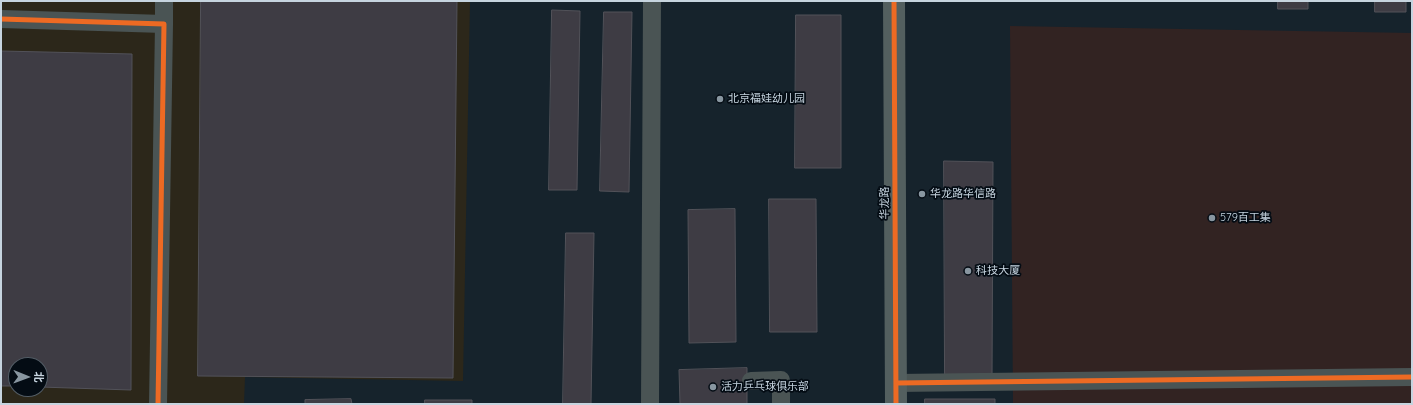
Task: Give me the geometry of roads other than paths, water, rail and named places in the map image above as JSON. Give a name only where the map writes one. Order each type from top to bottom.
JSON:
[{"type":"main road","name":"华龙路","points":[[894,1],[896,394]]},
{"type":"street","points":[[158,404],[164,1]]},
{"type":"street","points":[[650,404],[652,1]]},
{"type":"street","points":[[1,19],[164,24]]},
{"type":"street","points":[[896,394],[1412,377]]},
{"type":"street","points":[[751,382],[781,380],[781,404]]},
{"type":"place","name":"北京福娃幼儿园","points":[[720,99]]},
{"type":"place","name":"华龙路华信路","points":[[922,194]]},
{"type":"place","name":"579百工集","points":[[1212,218]]},
{"type":"place","name":"科技大厦","points":[[968,271]]},
{"type":"place","name":"活力乒乓球俱乐部","points":[[713,387]]}]
